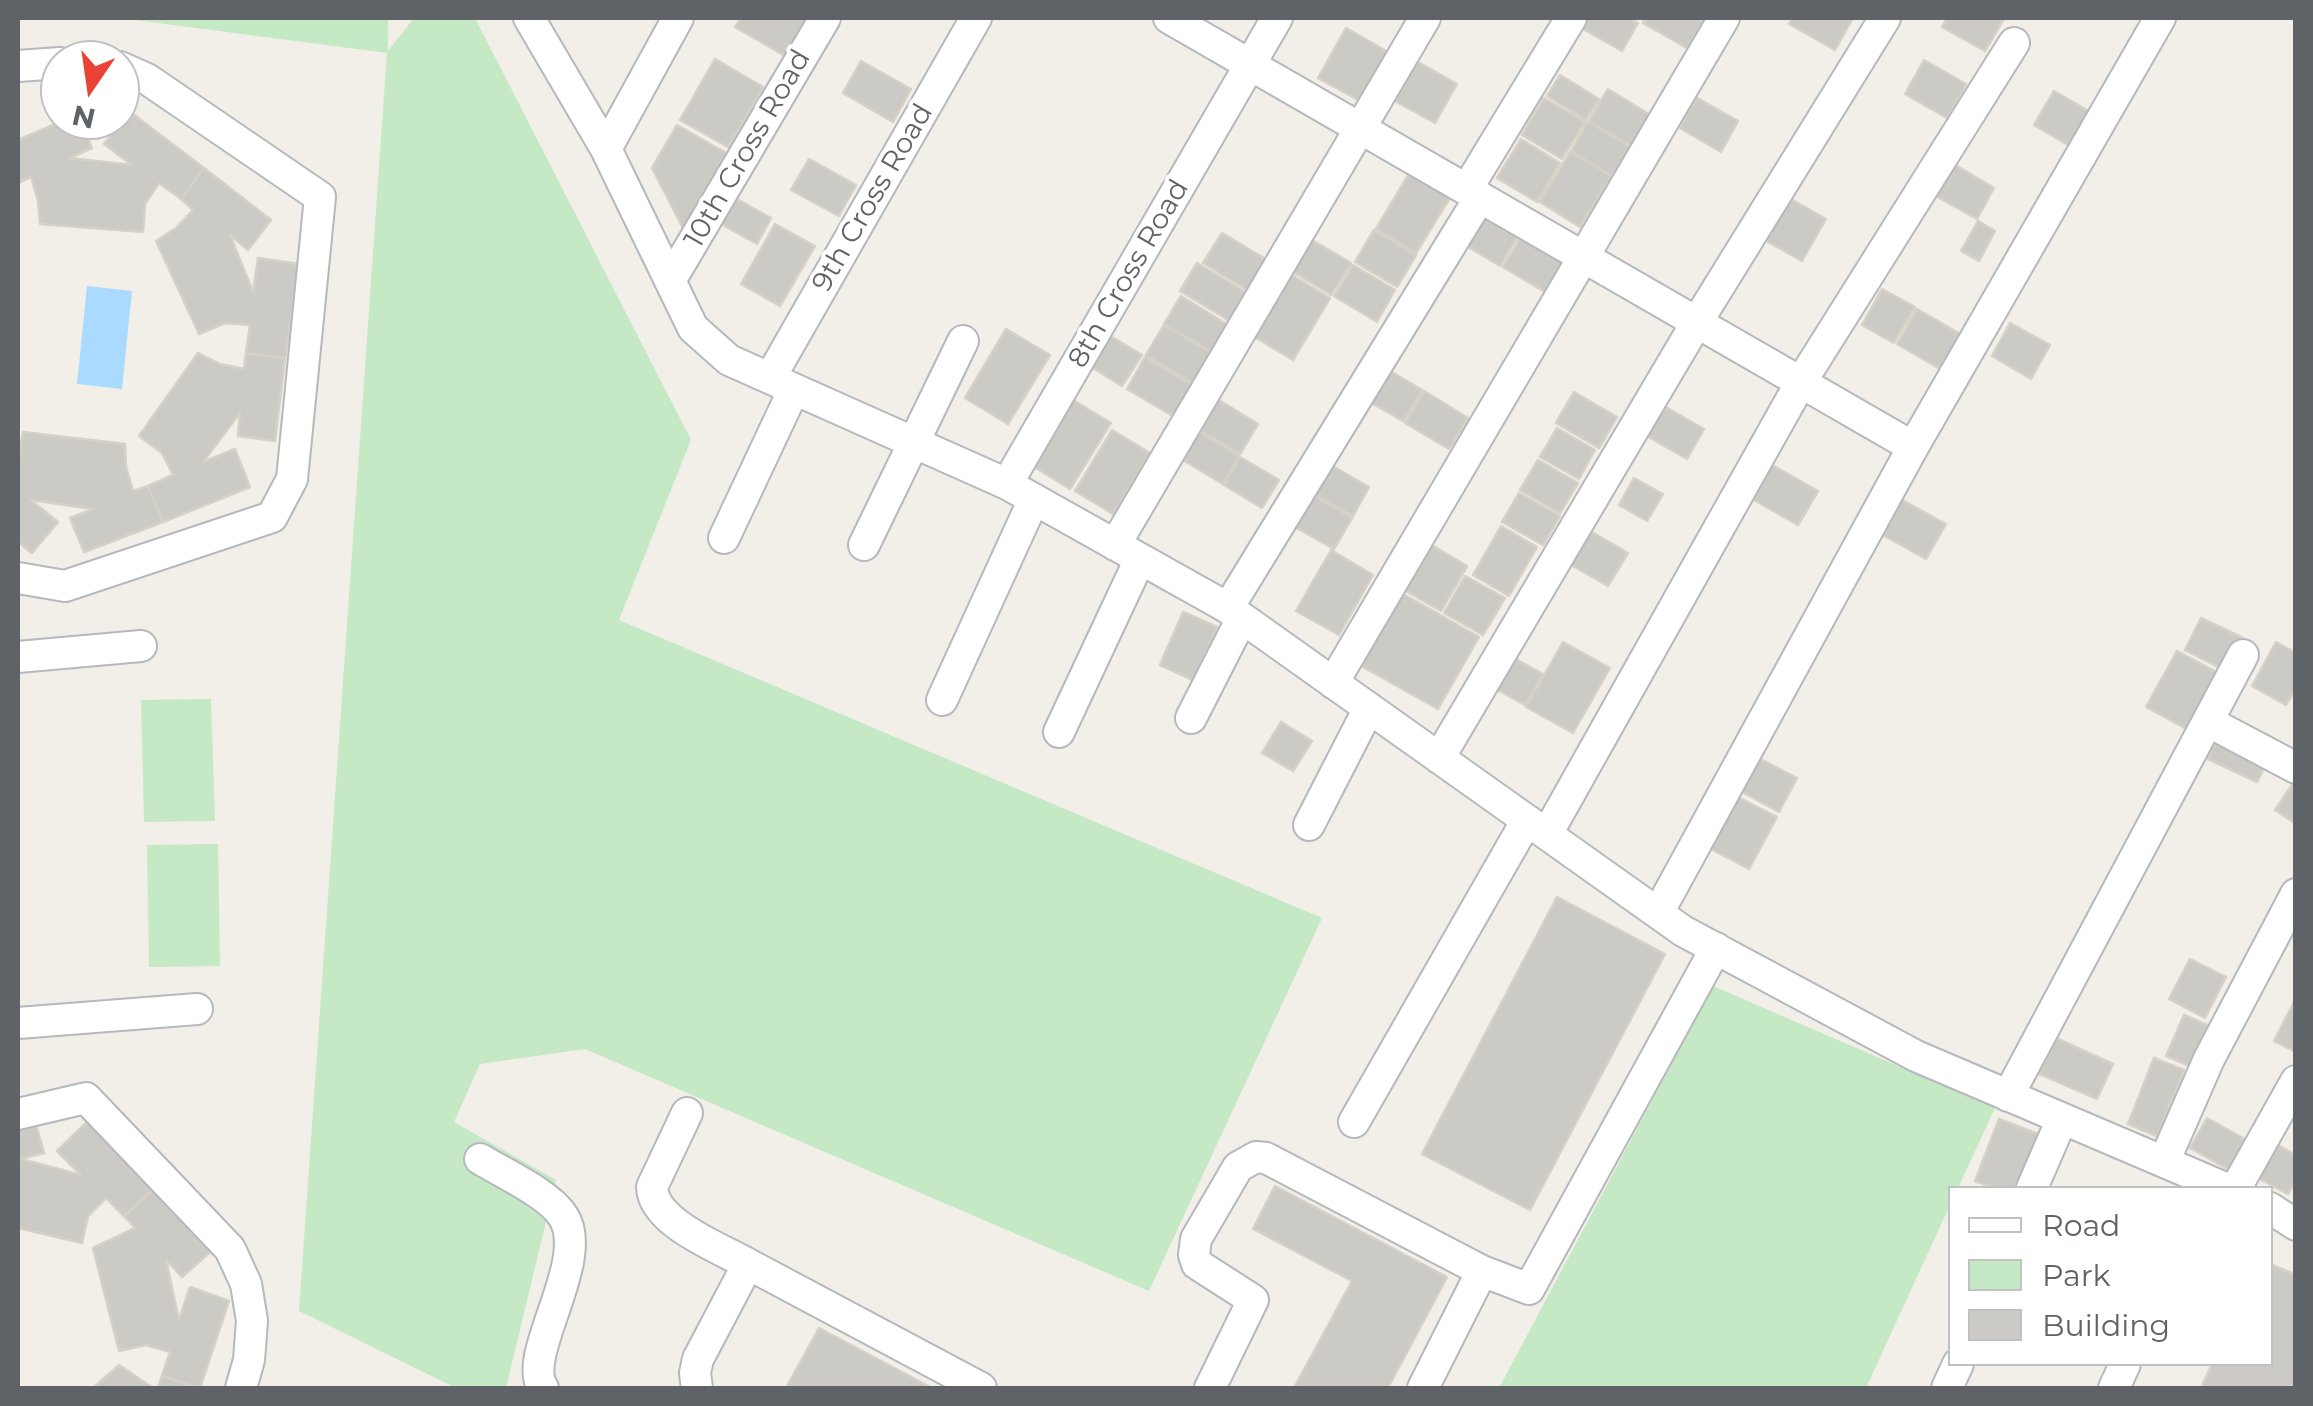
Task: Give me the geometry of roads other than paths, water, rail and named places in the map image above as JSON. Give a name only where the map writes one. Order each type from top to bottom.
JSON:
[{"type":"street","points":[[529,18],[606,149],[693,328],[729,360],[1020,492],[1235,613],[1658,913],[1716,948],[1916,1056],[2164,1162],[2210,1186]]},
{"type":"street","points":[[606,149],[678,18]]},
{"type":"street","name":"10th Cross Road","points":[[670,281],[825,18]]},
{"type":"street","name":"9th Cross Road","points":[[724,538],[782,384],[976,18]]},
{"type":"street","points":[[1169,18],[1913,447]]},
{"type":"street","name":"8th Cross Road","points":[[942,700],[1020,492],[1277,18]]},
{"type":"street","points":[[1059,732],[1128,552],[1360,127],[1425,18]]},
{"type":"street","points":[[1191,718],[1235,613],[1570,18]]},
{"type":"street","points":[[1333,682],[1724,18]]},
{"type":"street","points":[[1440,758],[1697,322],[1885,18]]},
{"type":"street","points":[[1658,913],[1913,447],[2160,18]]},
{"type":"street","points":[[1354,1122],[1802,382],[2014,42]]},
{"type":"street","points":[[18,578],[65,586],[272,517],[292,479],[320,197],[140,76]]},
{"type":"street","points":[[864,545],[963,341]]},
{"type":"street","points":[[18,657],[141,646]]},
{"type":"street","points":[[2008,1096],[2243,654]]},
{"type":"street","points":[[1309,825],[1369,708]]},
{"type":"street","points":[[2210,722],[2296,768]]},
{"type":"street","points":[[2164,1162],[2210,1059],[2296,894]]},
{"type":"street","points":[[1210,1388],[1254,1300],[1206,1273],[1197,1264],[1194,1248],[1238,1167],[1256,1157],[1266,1158],[1482,1271],[1530,1289],[1716,948]]},
{"type":"street","points":[[18,1023],[197,1009]]},
{"type":"street","points":[[2237,1186],[2296,1081]]},
{"type":"street","points":[[18,1114],[86,1098],[230,1250],[246,1284],[252,1322],[249,1360],[241,1388]]},
{"type":"street","points":[[687,1114],[652,1187],[652,1197],[664,1215],[981,1388]]},
{"type":"street","points":[[2033,1186],[2062,1119]]},
{"type":"street","points":[[480,1159],[552,1203],[570,1231],[564,1277],[536,1373],[543,1388]]},
{"type":"street","points":[[697,1388],[694,1374],[698,1359],[748,1264]]},
{"type":"street","points":[[1423,1388],[1482,1271]]},
{"type":"water","points":[[87,286],[132,291],[122,389],[77,384]]}]
